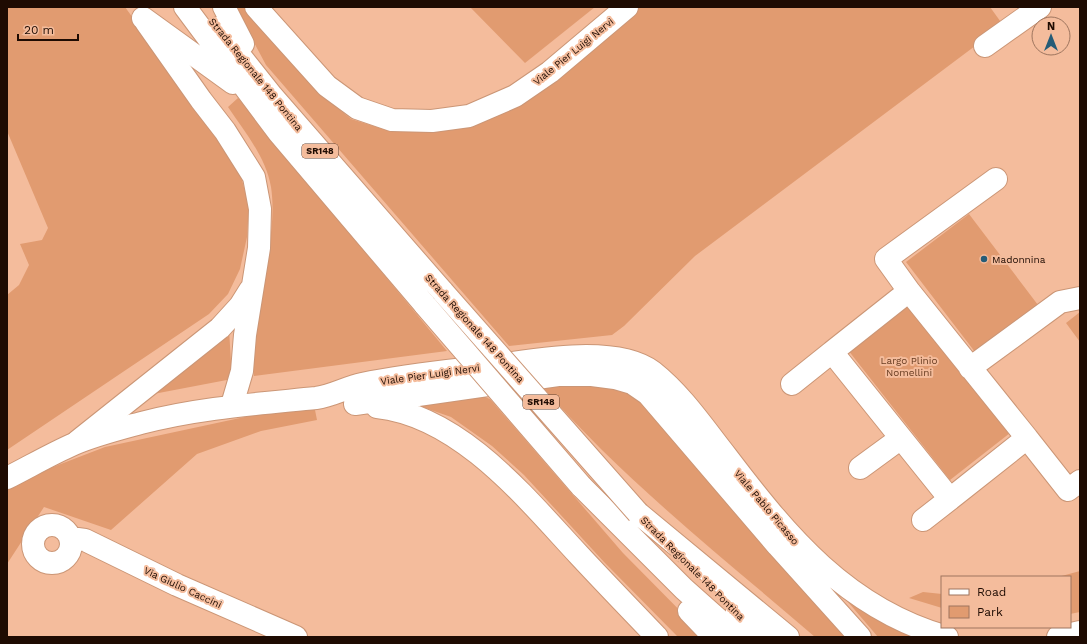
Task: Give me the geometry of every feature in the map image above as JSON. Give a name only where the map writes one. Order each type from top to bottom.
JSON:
[{"type":"street","name":"Strada Regionale 148 Pontina","points":[[185,7],[248,94],[279,133],[580,486],[684,589],[738,637]]},
{"type":"street","name":"Strada Regionale 148 Pontina","points":[[201,7],[272,96],[442,292],[638,513],[763,637]]},
{"type":"street","points":[[224,7],[272,96]]},
{"type":"street","name":"Viale Pier Luigi Nervi","points":[[256,7],[327,86],[356,108],[392,120],[432,121],[469,116],[515,96],[550,72],[626,7]]},
{"type":"street","points":[[985,46],[1040,7]]},
{"type":"street","points":[[140,12],[248,94]]},
{"type":"street","points":[[140,12],[201,100],[225,131],[254,177],[260,209],[259,248],[245,335],[242,372],[232,405]]},
{"type":"street","points":[[996,179],[886,259],[909,291],[1068,490],[1080,480]]},
{"type":"street","name":"Viale Pier Luigi Nervi","points":[[76,443],[220,328],[240,306],[253,284]]},
{"type":"street","points":[[792,384],[909,291]]},
{"type":"street","points":[[970,368],[1060,302],[1080,298]]},
{"type":"street","points":[[832,352],[950,499]]},
{"type":"street","name":"Viale Pier Luigi Nervi","points":[[7,478],[76,443],[142,423],[232,405],[319,398],[360,385],[405,376],[586,356],[631,361],[652,371]]},
{"type":"street","name":"Viale Pablo Picasso","points":[[652,371],[692,411],[761,502],[795,542],[837,581],[877,607],[905,622],[947,637]]},
{"type":"street","points":[[355,404],[558,375],[592,375],[615,378],[632,383],[648,394],[778,546],[860,637]]},
{"type":"street","points":[[319,398],[385,408],[412,415],[463,442],[494,467],[524,495],[606,585],[658,637]]},
{"type":"street","points":[[860,468],[901,438]]},
{"type":"street","points":[[923,520],[1026,438]]},
{"type":"street","points":[[580,486],[633,552],[714,637]]},
{"type":"street","points":[[638,513],[788,637]]},
{"type":"street","name":"Via Giulio Caccini","points":[[70,538],[85,540],[177,585],[296,637]]},
{"type":"street","points":[[1058,637],[1080,632]]},
{"type":"green space","points":[[7,7],[125,7],[235,160],[249,206],[247,237],[240,269],[228,294],[209,314],[7,450],[7,295],[19,285],[29,265],[20,244],[42,240],[48,228],[7,131]]},
{"type":"green space","points":[[235,7],[248,7],[323,96],[351,119],[390,131],[431,132],[476,123],[633,7],[990,7],[1003,25],[695,256],[624,326],[612,335],[509,346],[266,65]]},
{"type":"green space","points":[[470,7],[595,7],[525,63]]},
{"type":"green space","points":[[238,98],[447,351],[254,376],[253,352],[255,328],[271,233],[273,210],[271,187],[264,165],[254,145],[228,107]]},
{"type":"green space","points":[[969,214],[1038,305],[975,352],[906,262]]},
{"type":"green space","name":"Largo Plinio Nomellini","points":[[909,303],[1010,433],[950,480],[848,350]]},
{"type":"green space","points":[[1080,312],[1080,342],[1066,323]]},
{"type":"green space","points":[[229,329],[232,379],[143,396]]},
{"type":"green space","points":[[559,381],[632,389],[854,637],[815,637],[673,516],[604,452],[540,384]]},
{"type":"green space","points":[[480,395],[490,399],[623,553],[706,637],[678,637],[604,562],[524,475],[492,446],[451,417],[408,402]]},
{"type":"green space","points":[[314,405],[317,420],[261,431],[197,454],[111,530],[44,507],[7,564],[7,490],[53,467],[105,447],[254,415]]},
{"type":"green space","points":[[1080,571],[1080,612],[1071,614],[1071,576],[1062,576]]},
{"type":"green space","points":[[830,581],[943,637],[878,637]]},
{"type":"green space","points":[[923,592],[941,594],[941,608],[909,598]]},
{"type":"place","name":"Madonnina","points":[[984,259]]}]
